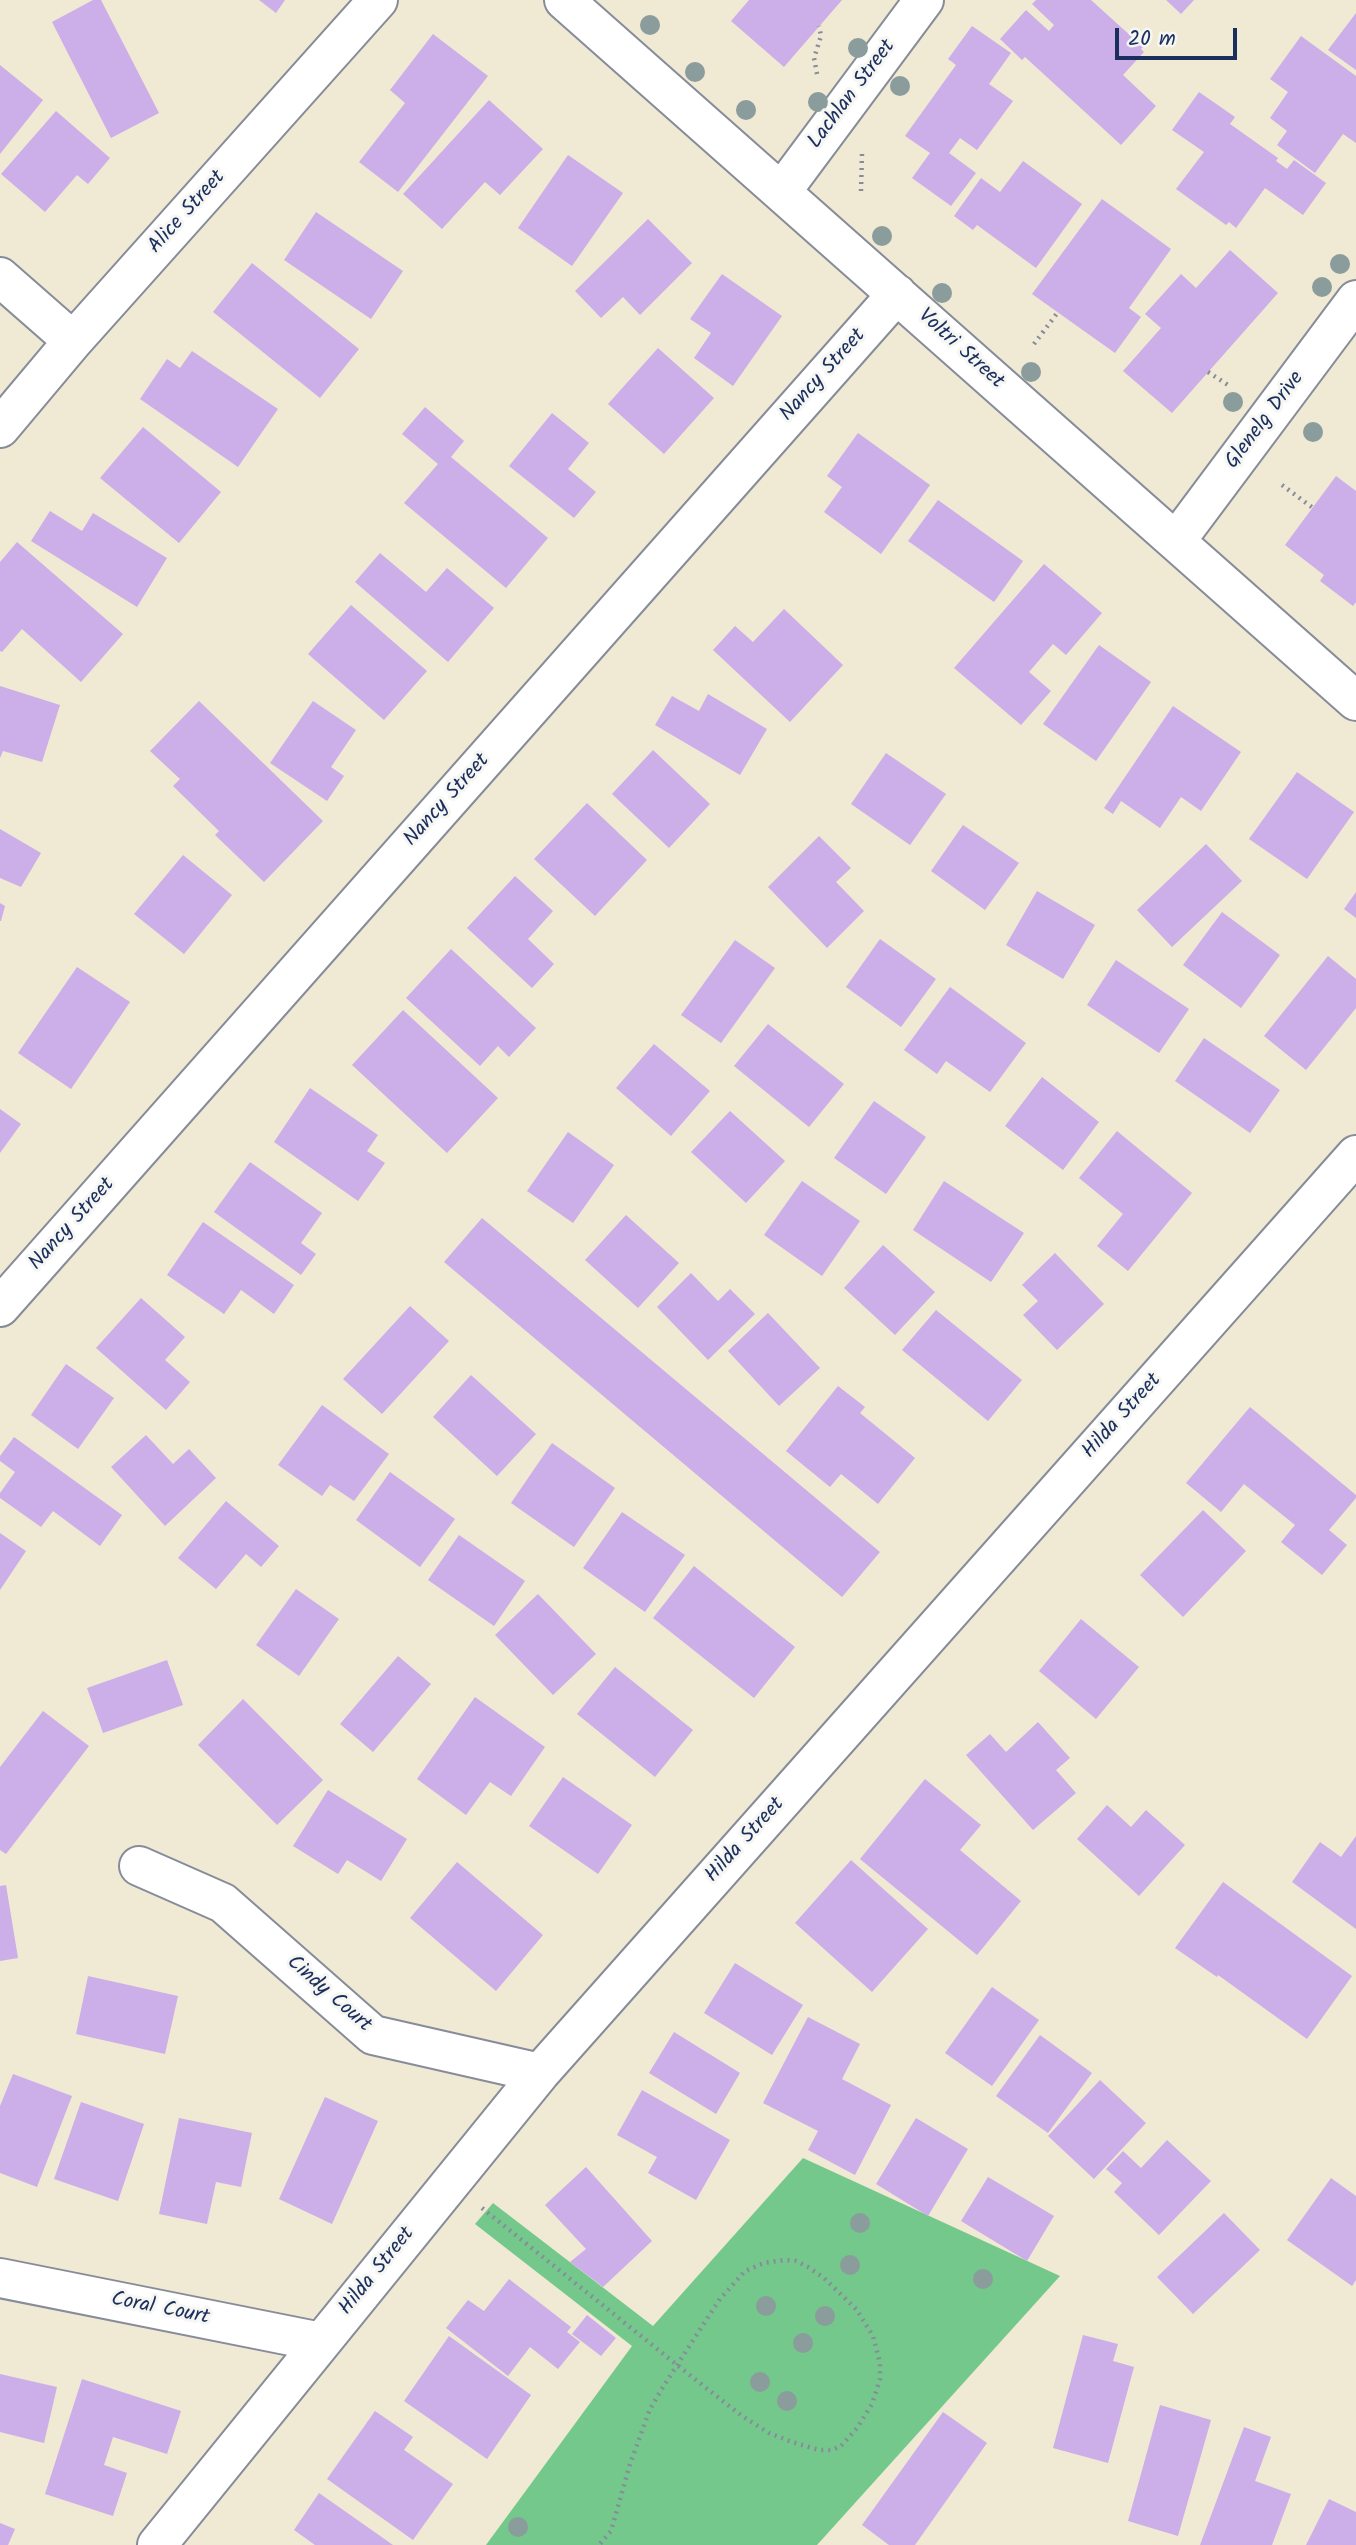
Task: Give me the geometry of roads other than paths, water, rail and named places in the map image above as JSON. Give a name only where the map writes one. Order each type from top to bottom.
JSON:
[{"type":"street","name":"Alice Street","points":[[0,428],[73,341],[378,0]]},
{"type":"street","name":"Voltri Street","points":[[564,0],[1356,701]]},
{"type":"street","name":"Lachlan Street","points":[[782,191],[924,0]]},
{"type":"street","points":[[0,276],[73,341]]},
{"type":"street","name":"Nancy Street","points":[[0,1307],[897,294]]},
{"type":"street","name":"Glenelg Drive","points":[[1176,541],[1356,300]]},
{"type":"street","name":"Hilda Street","points":[[157,2545],[540,2073],[1356,1155]]},
{"type":"street","name":"Cindy Court","points":[[139,1866],[223,1903],[373,2035],[540,2073]]},
{"type":"street","name":"Coral Court","points":[[0,2278],[321,2342]]}]
